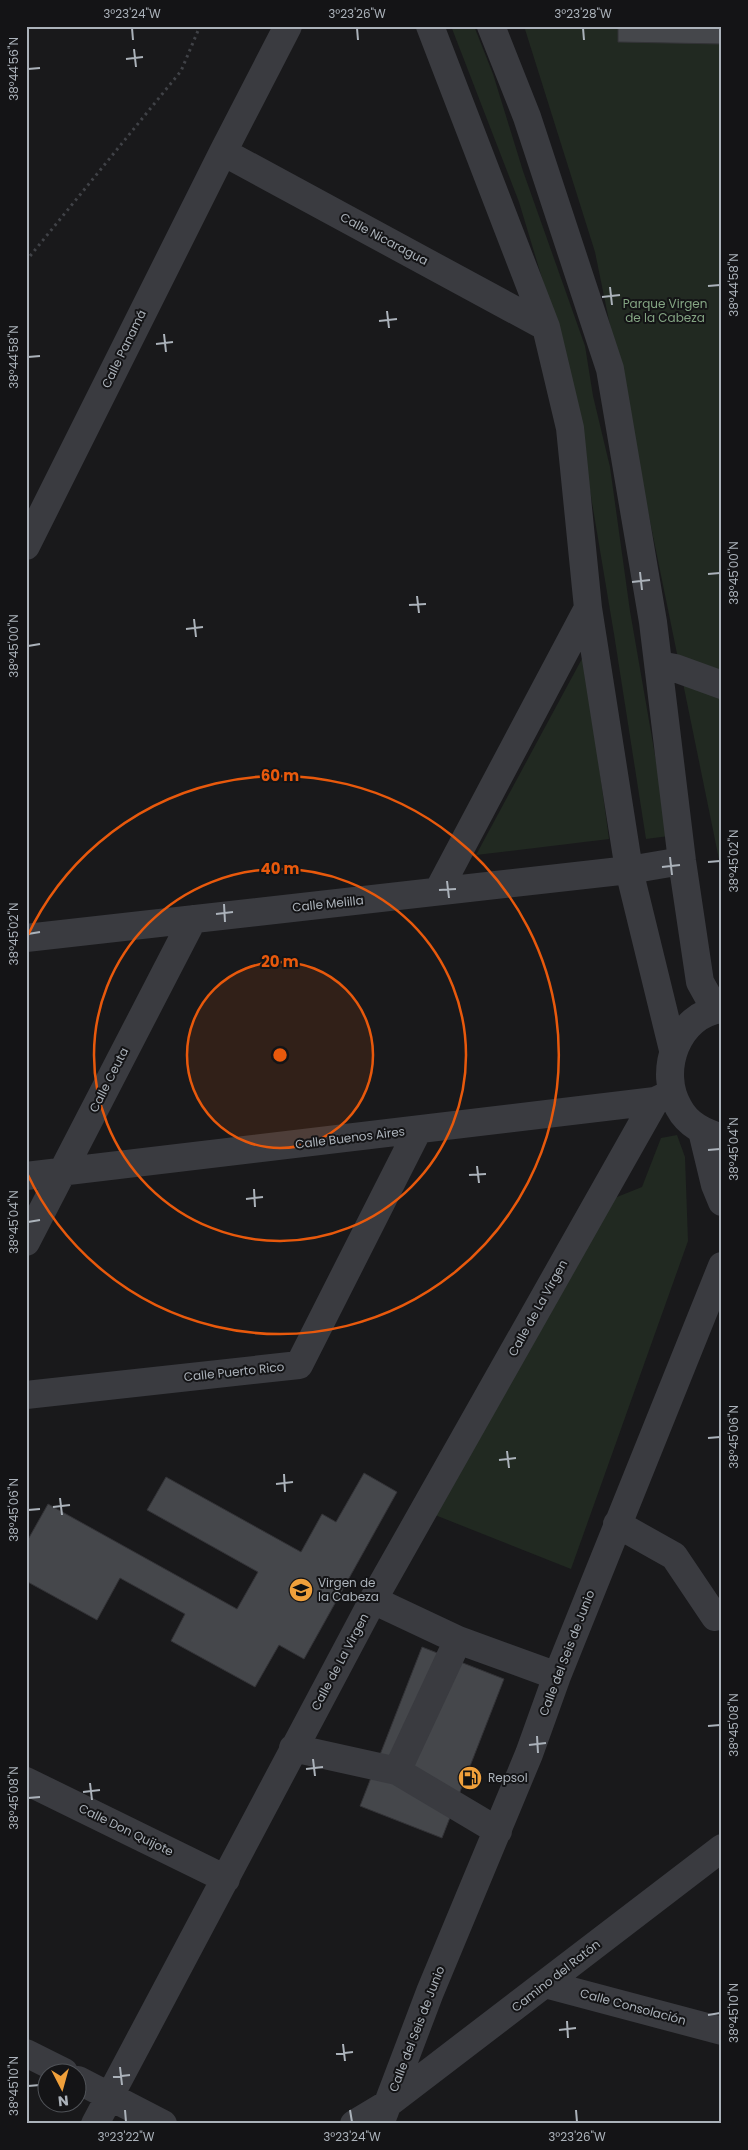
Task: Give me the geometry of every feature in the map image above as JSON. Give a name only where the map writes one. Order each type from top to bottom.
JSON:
[{"type":"street","name":"Calle Panamá","points":[[26,546],[288,26]]},
{"type":"street","points":[[430,26],[546,327],[570,428],[588,608],[629,870],[673,1050]]},
{"type":"street","points":[[491,26],[528,117],[610,369],[659,665],[682,861],[700,982],[719,1009],[697,1018],[683,1032],[673,1050],[663,1098],[679,1109],[689,1121],[712,1134],[715,1185],[722,1202]]},
{"type":"street","name":"Calle Nicaragua","points":[[223,152],[546,327]]},
{"type":"street","points":[[438,891],[588,608]]},
{"type":"street","points":[[659,665],[675,668],[722,685]]},
{"type":"street","name":"Calle Melilla","points":[[26,938],[629,870],[682,861]]},
{"type":"street","name":"Calle Ceuta","points":[[26,1242],[193,919]]},
{"type":"street","name":"Calle Buenos Aires","points":[[26,1176],[418,1130],[663,1098]]},
{"type":"street","name":"Calle de La Virgen","points":[[95,2124],[373,1600],[663,1098]]},
{"type":"street","name":"Calle Puerto Rico","points":[[26,1395],[298,1365],[418,1130]]},
{"type":"street","name":"Calle del Seis de Junio","points":[[385,2113],[430,1992],[529,1754],[557,1676],[617,1524],[722,1266]]},
{"type":"street","points":[[617,1524],[674,1556],[715,1617]]},
{"type":"street","points":[[373,1600],[458,1640],[557,1676]]},
{"type":"street","points":[[397,1771],[458,1640]]},
{"type":"street","points":[[293,1748],[397,1771],[498,1831]]},
{"type":"street","name":"Calle Don Quijote","points":[[26,1781],[226,1879]]},
{"type":"street","name":"Camino del Ratón","points":[[354,2124],[385,2113],[545,1984],[722,1848]]},
{"type":"street","name":"Calle Consolación","points":[[545,1984],[722,2030]]},
{"type":"street","points":[[26,2053],[44,2062]]},
{"type":"street","points":[[88,2085],[163,2124]]},
{"type":"path","points":[[26,261],[181,71],[200,26]]},
{"type":"green space","points":[[451,26],[474,26],[493,74],[523,171],[585,346],[593,396],[610,467],[630,611],[669,836],[646,839],[570,371],[519,202]]},
{"type":"green space","name":"Parque Virgen de la Cabeza","points":[[524,26],[722,26],[722,874],[595,252]]},
{"type":"green space","points":[[584,655],[609,839],[476,855]]},
{"type":"green space","points":[[677,1135],[685,1157],[688,1241],[571,1569],[425,1511],[612,1199],[642,1187],[661,1138]]},
{"type":"building","points":[[618,26],[722,26],[722,44],[618,42]]},
{"type":"building","points":[[364,1473],[397,1492],[304,1659],[279,1645],[255,1687],[171,1641],[185,1614],[120,1578],[97,1620],[26,1581],[26,1543],[48,1504],[237,1609],[258,1572],[147,1510],[166,1477],[301,1552],[322,1514],[336,1522]]},
{"type":"building","points":[[422,1647],[504,1679],[442,1838],[360,1806]]},
{"type":"place","name":"Virgen de la Cabeza","points":[[301,1590]]},
{"type":"place","name":"Repsol","points":[[470,1778]]}]
